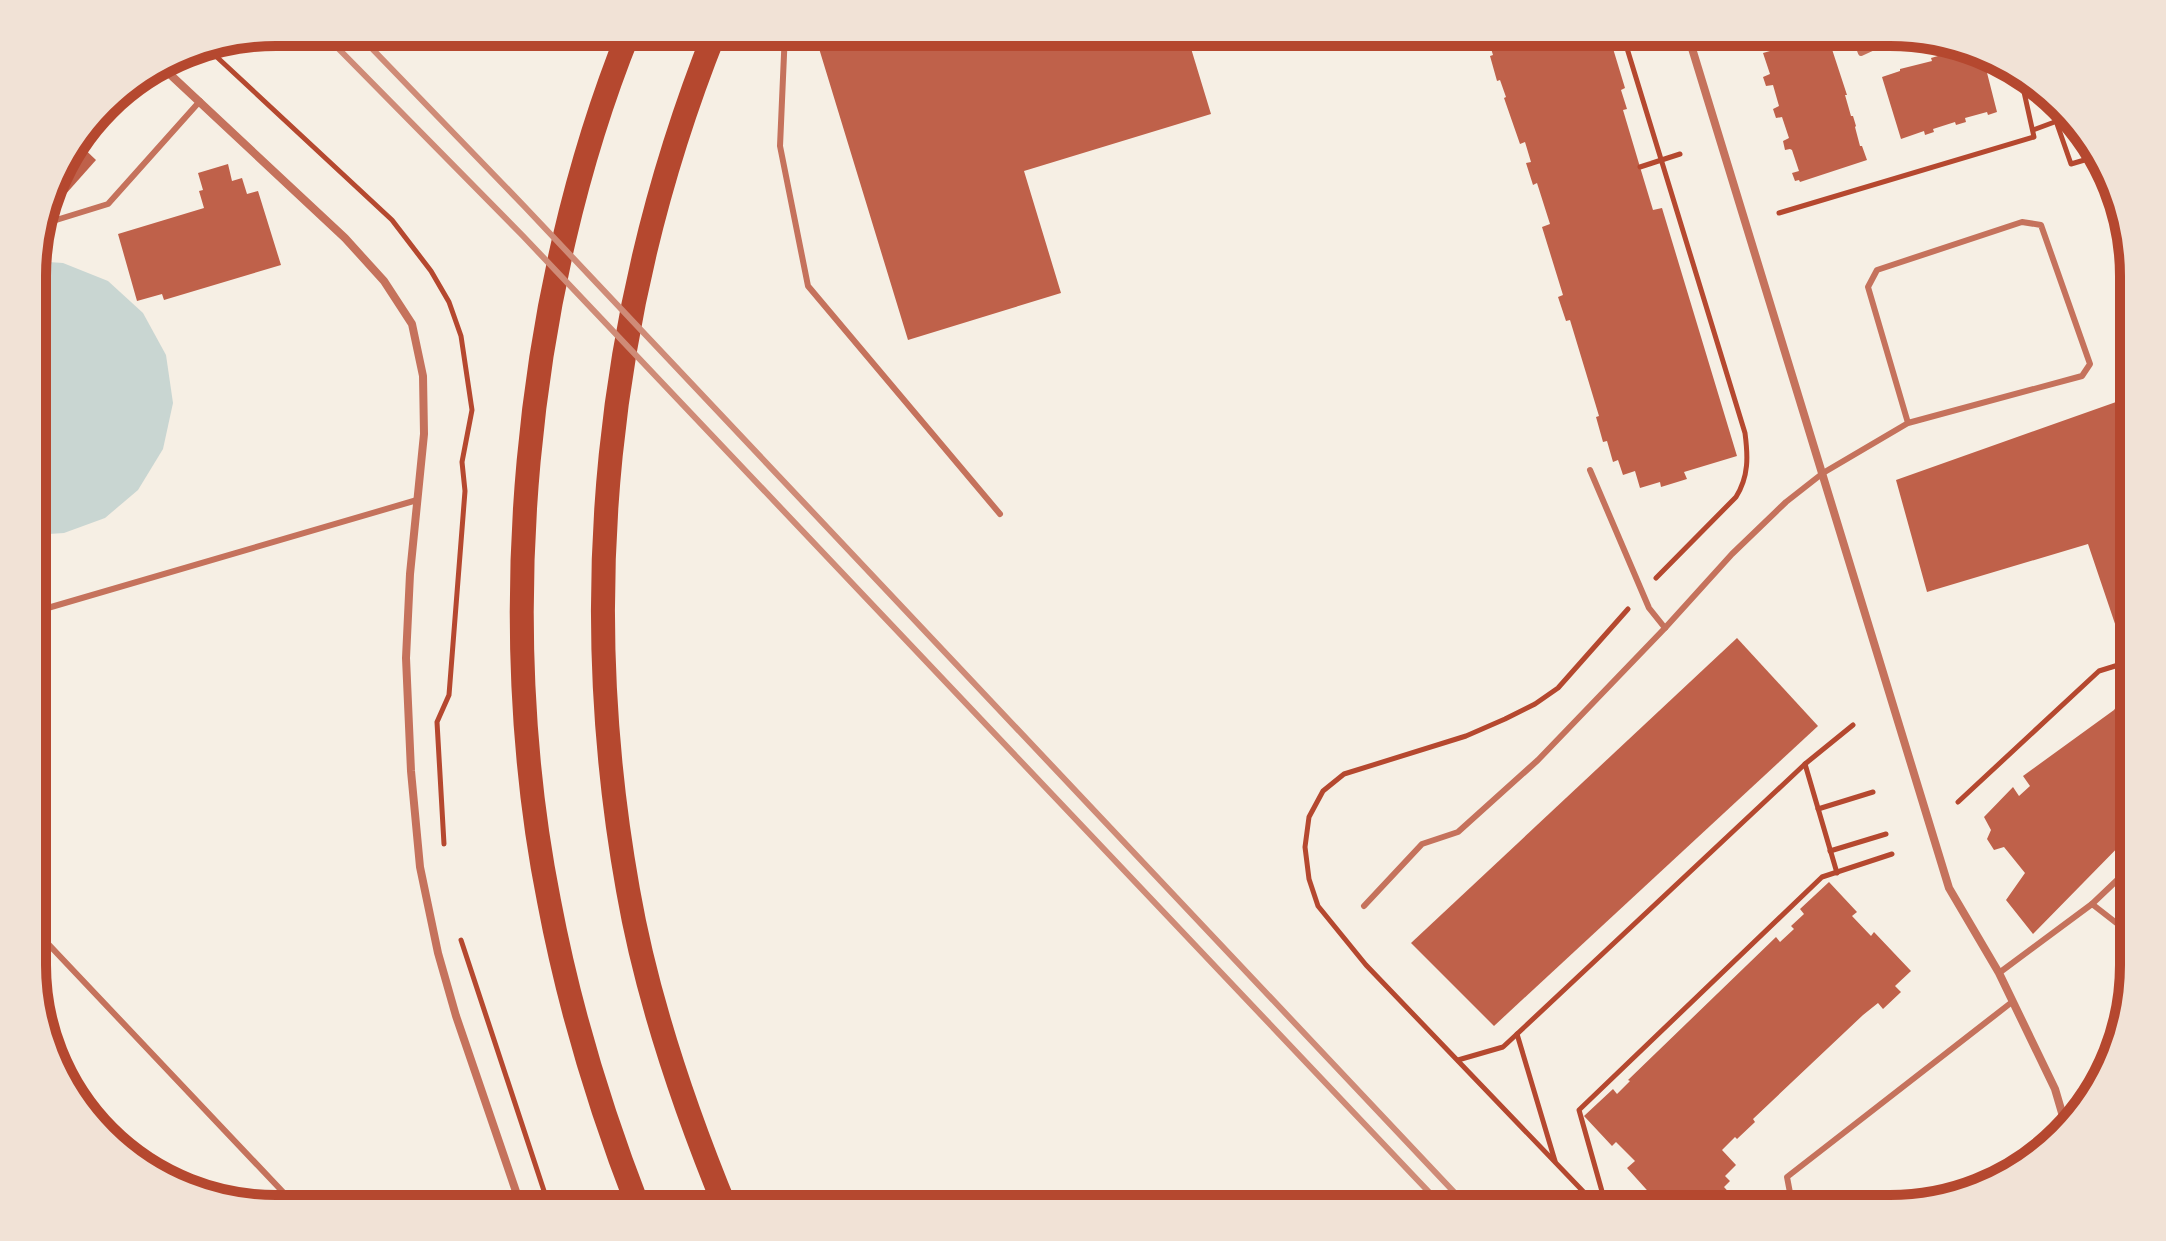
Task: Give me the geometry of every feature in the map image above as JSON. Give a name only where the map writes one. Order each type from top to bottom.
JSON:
[{"type":"highway","points":[[624,46],[581,176],[550,308],[530,439],[522,635],[529,769],[548,899],[586,1056],[634,1195]]},
{"type":"highway","points":[[710,46],[673,152],[630,314],[614,424],[602,559],[609,762],[628,891],[658,1016],[701,1147],[720,1195]]},
{"type":"street","points":[[1691,46],[1949,888],[1999,973],[2055,1089],[2063,1117]]},
{"type":"street","points":[[169,73],[345,238],[384,281],[412,324],[423,376],[424,434],[410,574],[406,658],[411,771],[420,867],[438,953],[456,1016],[517,1195]]},
{"type":"lane","points":[[784,46],[780,146],[808,286],[1000,514]]},
{"type":"lane","points":[[1858,46],[1861,53],[1876,46]]},
{"type":"lane","points":[[53,221],[108,204],[200,101]]},
{"type":"lane","points":[[1364,906],[1422,844],[1458,832],[1538,760],[1743,544],[1786,502],[1823,473],[1908,423],[2082,376],[2090,364],[2041,225],[2022,222],[1877,270],[1868,287],[1908,423]]},
{"type":"lane","points":[[1590,470],[1649,608],[1665,628]]},
{"type":"lane","points":[[46,608],[417,500]]},
{"type":"lane","points":[[1999,973],[2092,904],[2120,877]]},
{"type":"lane","points":[[2092,904],[2120,926]]},
{"type":"lane","points":[[46,942],[286,1195]]},
{"type":"lane","points":[[1790,1195],[1787,1177],[2012,1002]]},
{"type":"path","points":[[1626,46],[1745,433],[1748,458],[1745,481],[1736,497],[1659,575]]},
{"type":"path","points":[[1779,213],[2034,137],[2024,92],[2027,91]]},
{"type":"path","points":[[2053,113],[2071,164],[2087,159]]},
{"type":"path","points":[[2033,130],[2059,120]]},
{"type":"path","points":[[1640,167],[1680,154]]},
{"type":"path","points":[[1587,1195],[1366,965],[1318,906],[1309,879],[1305,847],[1309,817],[1323,791],[1344,774],[1466,736],[1535,704],[1558,688],[1620,617]]},
{"type":"path","points":[[1958,802],[2099,671],[2120,664]]},
{"type":"path","points":[[1458,1060],[1503,1047],[1805,764],[1853,725]]},
{"type":"path","points":[[1805,764],[1837,873]]},
{"type":"path","points":[[1818,809],[1873,792]]},
{"type":"path","points":[[1830,851],[1886,834]]},
{"type":"path","points":[[1603,1195],[1579,1110],[1822,877],[1892,854]]},
{"type":"path","points":[[1517,1034],[1556,1163]]},
{"type":"shaded area","points":[[47,262],[63,263],[108,281],[143,313],[166,355],[173,403],[163,449],[138,490],[105,518],[64,533],[46,534]]},
{"type":"building","points":[[818,46],[1190,46],[1211,114],[1024,171],[1061,293],[908,340]]},
{"type":"building","points":[[1490,46],[1612,46],[1625,88],[1621,90],[1627,109],[1623,110],[1653,210],[1662,208],[1737,456],[1684,472],[1687,479],[1661,487],[1660,482],[1640,488],[1635,471],[1623,475],[1618,460],[1613,462],[1607,441],[1603,442],[1596,417],[1599,416],[1570,320],[1566,321],[1558,297],[1563,295],[1542,227],[1550,224],[1537,183],[1533,185],[1526,163],[1531,162],[1525,142],[1520,144],[1500,80],[1497,81],[1490,56],[1493,55]]},
{"type":"building","points":[[1831,46],[1860,146],[1867,160],[1795,181],[1792,173],[1799,171],[1792,150],[1785,150],[1783,141],[1789,138],[1782,117],[1776,118],[1773,109],[1779,106],[1773,85],[1766,86],[1763,77],[1770,74],[1763,53],[1770,51],[1769,48]]},
{"type":"building","points":[[1945,54],[1945,57],[1952,55],[1986,67],[1997,112],[1965,118],[1966,122],[1956,125],[1955,122],[1925,135],[1924,131],[1901,139],[1882,77],[1932,61],[1931,58]]},
{"type":"building","points":[[85,149],[96,160],[60,197]]},
{"type":"building","points":[[228,164],[232,181],[242,178],[247,194],[258,191],[281,265],[164,300],[162,294],[137,301],[118,234],[204,208],[198,173]]},
{"type":"building","points":[[2120,401],[2120,639],[2088,544],[1927,592],[1896,480]]},
{"type":"building","points":[[1737,638],[1818,726],[1494,1026],[1411,943]]},
{"type":"building","points":[[2120,701],[2120,845],[2033,934],[2006,900],[2025,873],[2004,847],[1994,850],[1987,839],[1991,830],[1984,817],[2013,787],[2019,796],[2030,786],[2023,776],[2114,710]]},
{"type":"building","points":[[1829,882],[1857,912],[1852,916],[1871,936],[1874,932],[1911,971],[1895,986],[1901,992],[1883,1009],[1878,1003],[1863,1015],[1753,1119],[1755,1122],[1722,1150],[1736,1165],[1725,1176],[1730,1181],[1724,1187],[1731,1195],[1651,1195],[1627,1168],[1635,1161],[1616,1142],[1612,1146],[1584,1116],[1613,1089],[1617,1094],[1776,937],[1780,942],[1794,929],[1791,926],[1804,914],[1800,909]]},
{"type":"railway","points":[[336,46],[523,236],[1432,1195]]},
{"type":"railway","points":[[370,46],[1457,1195]]}]
